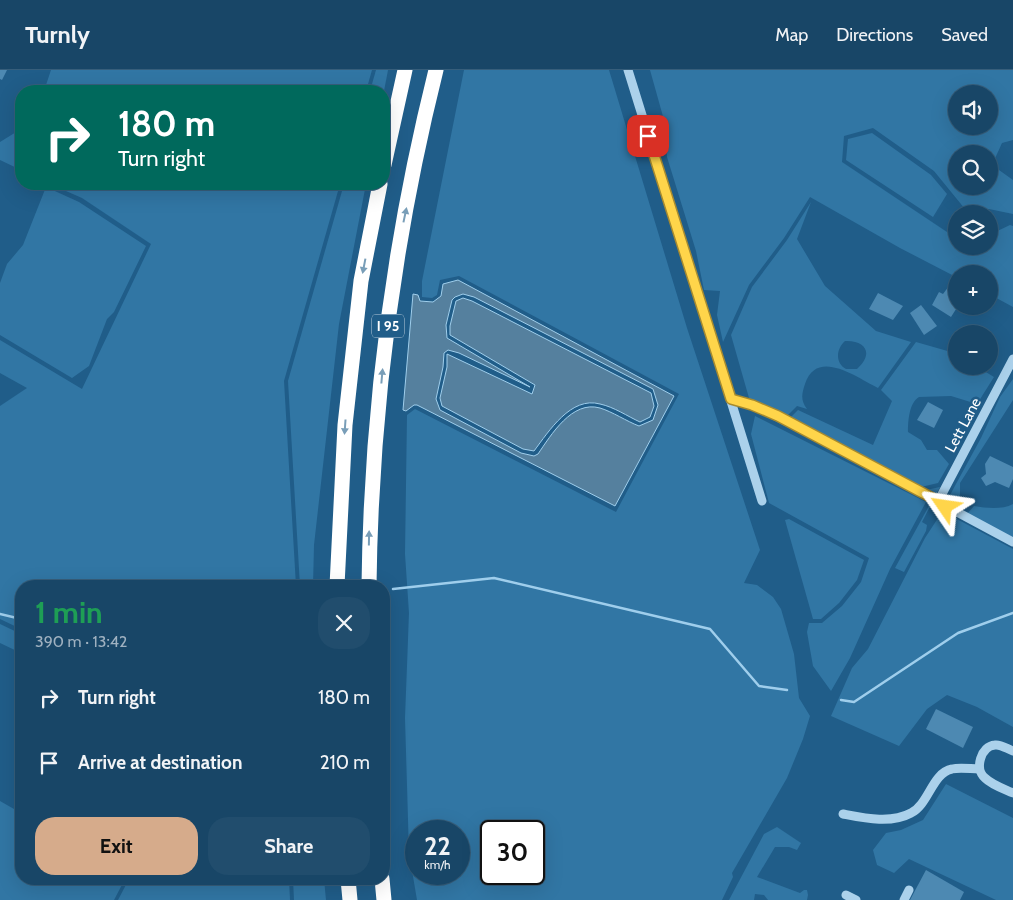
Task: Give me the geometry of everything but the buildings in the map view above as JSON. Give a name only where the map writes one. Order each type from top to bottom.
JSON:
[{"type":"highway","points":[[390,138],[405,70]]},
{"type":"highway","name":"I 95","points":[[369,580],[370,520],[382,369],[402,228],[436,70]]},
{"type":"highway","name":"I 95","points":[[337,580],[345,425],[361,281],[379,190]]},
{"type":"highway","points":[[349,885],[350,900]]},
{"type":"highway","points":[[383,885],[384,900]]},
{"type":"street","points":[[628,70],[762,501]]},
{"type":"street","name":"Lett Lane","points":[[943,504],[941,496],[1013,359]]},
{"type":"street","points":[[731,399],[752,405],[778,416],[1013,542]]},
{"type":"street","points":[[1013,751],[1000,745],[992,744],[985,750],[980,759],[979,769],[984,778],[1013,793]]},
{"type":"street","points":[[843,814],[869,819],[899,818],[917,809],[935,783],[948,770],[954,768],[979,769]]},
{"type":"street","points":[[904,900],[909,890]]},
{"type":"street","points":[[846,895],[856,900]]},
{"type":"shaded area","points":[[51,70],[372,70],[368,85],[46,85]]},
{"type":"shaded area","points":[[376,70],[388,70],[385,85],[372,85]]},
{"type":"shaded area","points":[[464,70],[609,70],[687,328],[760,550],[744,583],[757,585],[773,597],[781,609],[794,654],[799,698],[810,716],[787,778],[732,873],[733,877],[722,900],[417,900],[414,885],[470,885],[470,820],[408,820],[405,718],[409,613],[405,554],[407,415],[415,409],[616,512],[679,394],[459,276],[440,280],[437,295],[432,298],[422,297],[422,281]]},
{"type":"shaded area","points":[[650,70],[1013,70],[1013,140],[1002,143],[998,152],[998,145],[948,145],[948,188],[934,171],[873,128],[844,136],[842,162],[948,233],[948,255],[998,255],[998,231],[1010,225],[1013,226],[1013,307],[998,299],[998,265],[948,265],[948,273],[810,197],[784,238],[749,285],[723,342],[717,315],[720,291],[704,290],[696,251],[667,157],[664,120]]},
{"type":"shaded area","points":[[15,133],[15,167],[0,160],[0,142]]},
{"type":"shaded area","points":[[872,133],[931,175],[947,194],[933,217],[846,160],[848,139]]},
{"type":"shaded area","points":[[998,169],[1013,180],[1013,214],[998,211],[998,205],[962,205],[954,195],[998,195]]},
{"type":"shaded area","points":[[45,190],[53,190],[79,202],[146,246],[114,312],[107,319],[89,366],[72,378],[0,335],[0,283],[7,264],[23,245]]},
{"type":"shaded area","points":[[64,190],[338,190],[284,381],[296,580],[15,580],[15,626],[0,619],[0,406],[27,388],[0,373],[0,340],[82,389],[151,244],[82,198]]},
{"type":"shaded area","points":[[342,190],[365,190],[339,324],[314,545],[313,580],[300,580],[288,381]]},
{"type":"shaded area","points":[[811,202],[797,239],[825,286],[876,331],[911,342],[878,388],[838,368],[818,368],[811,373],[803,390],[802,400],[807,409],[797,406],[786,417],[921,491],[940,487],[922,522],[927,525],[926,531],[904,572],[895,568],[930,504],[929,499],[757,412],[753,412],[731,335],[752,287],[787,240]],"holes":[[[845,341],[852,341],[863,345],[866,353],[865,358],[857,369],[846,369],[838,360],[838,352]]]},
{"type":"shaded area","points":[[458,280],[674,396],[615,506],[417,405],[406,411],[403,410],[413,294],[418,295],[420,301],[433,302],[441,296],[443,284]],"holes":[[[463,294],[474,297],[653,389],[658,405],[653,420],[639,426],[600,408],[580,409],[563,421],[538,454],[534,456],[521,453],[440,410],[436,399],[444,353],[448,350],[459,353],[530,387],[447,338],[446,325],[452,300]]]},
{"type":"shaded area","points":[[463,298],[651,393],[654,406],[650,417],[640,422],[605,405],[589,403],[580,405],[570,410],[554,425],[534,451],[523,449],[442,406],[440,398],[447,367],[447,354],[532,394],[535,385],[450,335],[450,326],[456,301]]},
{"type":"shaded area","points":[[916,342],[948,351],[948,375],[991,375],[994,377],[977,404],[951,396],[919,397],[913,403],[908,432],[921,440],[927,450],[937,450],[949,464],[938,483],[921,487],[790,418],[798,410],[873,445],[892,401],[881,390]]},
{"type":"shaded area","points":[[1013,379],[1013,400],[960,483],[960,500],[950,495],[981,438],[1000,397]]},
{"type":"shaded area","points":[[755,416],[926,502],[890,569],[850,658],[831,691],[813,666],[807,632],[809,623],[822,623],[842,606],[861,582],[869,558],[769,503],[751,434]]},
{"type":"shaded area","points":[[1013,504],[1013,538],[967,514],[974,506],[999,508]]},
{"type":"shaded area","points":[[940,515],[953,517],[1013,549],[1013,727],[977,707],[947,695],[927,709],[899,746],[831,716],[852,668],[868,649],[925,538]]},
{"type":"shaded area","points":[[789,519],[864,560],[857,580],[839,603],[821,619],[813,619],[785,520]]},
{"type":"shaded area","points":[[0,624],[15,631],[15,650],[0,643]]},
{"type":"shaded area","points":[[946,784],[1013,818],[1013,900],[996,900],[909,859],[894,873],[877,865],[873,850],[886,833],[901,830],[923,820]]},
{"type":"shaded area","points":[[0,801],[15,810],[15,885],[122,885],[114,900],[0,900]]},
{"type":"shaded area","points":[[777,827],[801,843],[797,850],[789,847],[775,847],[757,877],[800,893],[807,890],[807,900],[768,900],[764,895],[755,894],[754,900],[729,900],[764,834]]},
{"type":"shaded area","points":[[126,885],[289,885],[290,900],[118,900]]},
{"type":"shaded area","points":[[293,885],[325,885],[326,900],[294,900]]},
{"type":"waterway","points":[[393,589],[494,578],[710,629],[759,686],[787,690]]},
{"type":"waterway","points":[[841,700],[854,702],[958,633],[1013,613]]},
{"type":"waterway","points":[[0,614],[15,618]]},
{"type":"route","points":[[648,136],[731,399],[752,405],[778,416],[938,501],[945,507]]}]
